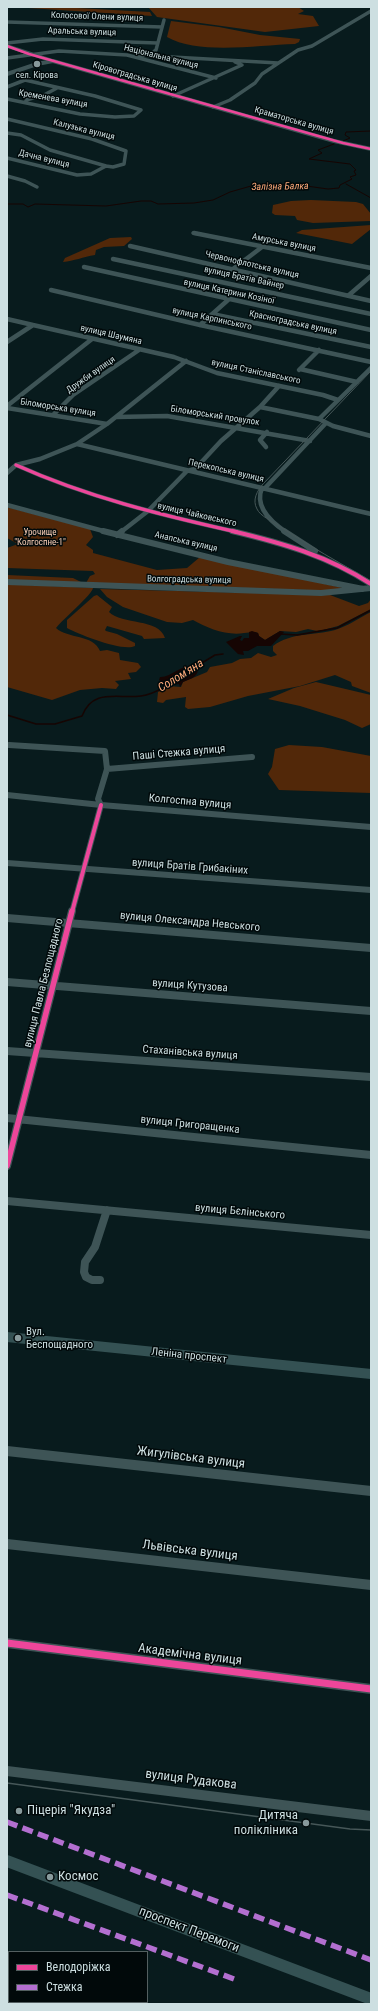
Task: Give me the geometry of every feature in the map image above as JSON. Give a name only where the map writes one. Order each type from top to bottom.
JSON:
[{"type":"main road","name":"Леніна проспект","points":[[7,1337],[371,1374]]},
{"type":"main road","name":"проспект Перемоги","points":[[7,1861],[371,1998]]},
{"type":"street","points":[[213,107],[230,100],[255,83],[262,74],[298,50],[317,43],[371,11]]},
{"type":"street","points":[[85,52],[152,53],[156,50],[164,20]]},
{"type":"street","name":"Колосової Олени вулиця","points":[[7,22],[162,27]]},
{"type":"street","name":"Аральська вулиця","points":[[7,44],[50,38],[157,43]]},
{"type":"street","points":[[7,44],[29,54],[53,62]]},
{"type":"street","name":"Національна вулиця","points":[[7,58],[59,51],[127,55],[216,78]]},
{"type":"street","points":[[127,55],[278,63]]},
{"type":"street","name":"Національна вулиця","points":[[173,96],[216,78],[242,65],[231,60]]},
{"type":"street","points":[[7,74],[37,64],[53,62]]},
{"type":"street","name":"Кіровоградська вулиця","points":[[53,62],[213,107]]},
{"type":"street","points":[[7,87],[25,80],[57,88]]},
{"type":"street","points":[[13,101],[32,99],[57,88]]},
{"type":"street","name":"Кременева вулиця","points":[[7,98],[13,101],[31,103],[80,114],[115,117],[134,116],[141,110],[57,88]]},
{"type":"street","name":"Краматорська вулиця","points":[[213,107],[342,143],[371,149]]},
{"type":"street","name":"Калузька вулиця","points":[[7,119],[92,139],[126,151],[124,164],[113,168],[106,166]]},
{"type":"street","points":[[7,133],[28,138],[50,150],[106,166]]},
{"type":"street","name":"Дачна вулиця","points":[[7,158],[76,175],[90,174],[106,166]]},
{"type":"street","points":[[7,176],[25,181],[37,187]]},
{"type":"street","name":"Амурська вулиця","points":[[193,233],[371,268]]},
{"type":"street","name":"Червонофлотська вулиця","points":[[130,246],[371,300]]},
{"type":"street","points":[[233,269],[262,247]]},
{"type":"street","name":"вулиця Братів Вайнер","points":[[113,259],[371,314]]},
{"type":"street","name":"вулиця Катерини Козіної","points":[[84,267],[228,300],[371,330]]},
{"type":"street","points":[[349,295],[371,276]]},
{"type":"street","name":"вулиця Карпинського","points":[[51,290],[200,325],[371,362]]},
{"type":"street","points":[[200,325],[228,300]]},
{"type":"street","name":"Красноградська вулиця","points":[[212,314],[371,347]]},
{"type":"street","name":"вулиця Шаумяна","points":[[7,319],[186,361]]},
{"type":"street","points":[[7,342],[33,325]]},
{"type":"street","points":[[7,407],[92,339]]},
{"type":"street","name":"Дружби вулиця","points":[[53,415],[73,395],[116,368],[139,350]]},
{"type":"street","points":[[319,350],[299,369],[357,382]]},
{"type":"street","points":[[7,473],[16,465],[40,459],[77,444],[107,424],[186,361]]},
{"type":"street","name":"вулиця Станіславського","points":[[186,361],[217,373],[323,395],[338,400]]},
{"type":"street","points":[[319,419],[357,382],[368,375],[371,368]]},
{"type":"street","points":[[117,535],[148,511],[188,471],[195,469],[236,428],[260,408],[279,386]]},
{"type":"street","name":"вулиця Станіславського","points":[[323,395],[346,392]]},
{"type":"street","name":"Біломорська вулиця","points":[[7,407],[107,424]]},
{"type":"street","points":[[260,408],[319,419],[326,423],[371,436]]},
{"type":"street","name":"Біломорський провулок","points":[[116,417],[132,418],[167,416],[267,432],[310,441]]},
{"type":"street","points":[[326,423],[264,488],[258,498],[260,507],[273,523],[327,559]]},
{"type":"street","points":[[266,447],[260,440],[267,432]]},
{"type":"street","name":"Перекопська вулиця","points":[[77,444],[371,514]]},
{"type":"street","name":"вулиця Чайковського","points":[[16,465],[42,477],[90,495],[148,511],[278,542],[327,559],[371,584]]},
{"type":"street","name":"Анапська вулиця","points":[[7,505],[117,535],[363,590]]},
{"type":"street","name":"Волгоградська вулиця","points":[[7,582],[321,592],[363,590],[371,588]]},
{"type":"street","points":[[9,745],[105,751],[107,769],[98,799],[101,805]]},
{"type":"street","name":"Паші Стежка вулиця","points":[[107,769],[252,757]]},
{"type":"street","name":"Колгоспна вулиця","points":[[7,794],[101,805],[371,827]]},
{"type":"street","name":"вулиця Павла Безпощадного","points":[[7,1166],[68,923],[101,805]]},
{"type":"street","name":"вулиця Братів Грибакіних","points":[[7,863],[84,870],[371,890]]},
{"type":"street","name":"вулиця Олександра Невського","points":[[7,918],[371,948]]},
{"type":"street","name":"вулиця Кутузова","points":[[7,982],[371,1011]]},
{"type":"street","name":"Стаханівська вулиця","points":[[7,1051],[371,1077]]},
{"type":"street","name":"вулиця Григоращенка","points":[[7,1118],[19,1118],[371,1155]]},
{"type":"street","name":"вулиця Бєлінського","points":[[7,1201],[371,1235]]},
{"type":"street","points":[[100,1280],[92,1280],[86,1277],[84,1272],[85,1262],[95,1248],[107,1210]]},
{"type":"street","name":"Жигулівська вулиця","points":[[7,1451],[371,1491]]},
{"type":"street","name":"Львівська вулиця","points":[[7,1544],[371,1585]]},
{"type":"street","name":"Академічна вулиця","points":[[7,1643],[371,1689]]},
{"type":"street","name":"вулиця Рудакова","points":[[7,1771],[371,1816]]},
{"type":"green space","points":[[13,7],[59,7],[150,12],[152,16]]},
{"type":"green space","points":[[148,7],[298,7],[304,11],[298,14],[313,16],[319,26],[265,32],[157,17]]},
{"type":"green space","points":[[171,21],[219,27],[260,35],[300,39],[299,42],[295,44],[229,48],[195,46],[180,43],[167,37]]},
{"type":"green space","points":[[311,200],[356,202],[363,204],[371,214],[371,221],[313,223],[297,220],[295,216],[275,215],[272,213],[273,205],[291,201]]},
{"type":"green space","points":[[371,225],[371,229],[352,244],[296,233],[302,230]]},
{"type":"green space","points":[[131,237],[132,239],[124,246],[104,247],[96,250],[95,255],[63,262],[65,258],[110,238]]},
{"type":"green space","name":"Урочище \"Колгоспне-1\"","points":[[7,507],[90,529],[93,537],[86,545],[93,550],[93,553],[157,570],[187,568],[200,557],[348,589],[340,591],[86,583],[90,576],[95,574],[93,571],[7,568],[7,548],[18,544],[7,538]]},
{"type":"green space","name":"Урочище \"Колгоспне-1\"","points":[[7,575],[73,578],[83,583],[7,581]]},
{"type":"green space","points":[[7,584],[93,588],[88,596],[56,628],[67,634],[92,642],[100,651],[107,650],[119,653],[120,660],[138,663],[141,667],[136,672],[128,673],[131,679],[115,681],[119,685],[116,689],[102,688],[80,690],[52,700],[7,687]]},
{"type":"green space","points":[[100,589],[330,595],[359,606],[368,603],[371,599],[371,609],[338,626],[317,631],[308,629],[296,632],[280,631],[265,640],[259,636],[258,633],[253,632],[238,634],[224,632],[204,626],[193,620],[182,623],[167,622],[123,607],[107,597]]},
{"type":"green space","points":[[97,595],[112,607],[109,612],[115,616],[156,627],[165,638],[144,639],[142,636],[107,626],[106,631],[117,634],[135,643],[135,646],[121,647],[81,635],[67,628],[67,620]]},
{"type":"green space","points":[[371,612],[371,693],[352,686],[351,682],[335,675],[300,686],[248,696],[210,707],[188,709],[185,707],[186,697],[166,700],[163,703],[157,702],[158,692],[168,686],[181,687],[183,682],[207,672],[210,667],[232,663],[240,659],[251,658],[258,653],[271,657],[277,655],[273,651],[273,646],[288,638],[335,630]]},
{"type":"green space","points":[[316,682],[371,695],[371,724],[362,728],[345,720],[300,706],[268,699],[294,688]]},
{"type":"green space","points":[[289,745],[322,747],[371,756],[371,793],[279,790],[268,774],[272,767],[275,749]]},
{"type":"water","points":[[252,631],[258,633],[259,636],[265,640],[280,631],[284,632],[271,646],[257,646],[248,651],[243,651],[244,655],[238,654],[226,642],[240,636],[242,636],[240,640],[242,641],[244,638],[249,638],[249,632]]},
{"type":"water","points":[[191,666],[198,670],[196,675],[183,682],[180,687],[179,684],[169,685],[159,680],[160,677],[167,676],[182,668]]},
{"type":"waterway","name":"Залізна Балка","points":[[343,141],[350,138],[345,135],[346,132],[371,131]]},
{"type":"waterway","name":"Залізна Балка","points":[[7,204],[23,204],[28,207],[35,204],[106,206],[141,201],[151,201],[158,204],[194,203],[213,200],[230,192],[251,186],[292,184],[328,189],[339,188],[340,185],[352,179],[350,177],[356,175],[354,171],[356,170],[350,164],[309,159],[322,153],[318,150],[334,144]]},
{"type":"waterway","points":[[346,184],[371,198]]},
{"type":"waterway","points":[[280,634],[297,635],[337,628],[371,610]]},
{"type":"waterway","name":"Солом'яна","points":[[192,669],[215,655],[223,654]]},
{"type":"waterway","name":"Солом'яна","points":[[7,715],[36,724],[55,724],[82,716],[92,701],[99,698],[145,695],[156,692],[170,684]]},
{"type":"tram line","points":[[371,371],[263,484],[255,499],[259,512],[266,518],[371,581]]},
{"type":"tram line","points":[[7,1783],[350,1829],[371,1830]]},
{"type":"marked path","points":[[7,1822],[371,1960]]},
{"type":"marked path","points":[[7,1895],[234,1979]]},
{"type":"cycle path","points":[[7,46],[29,54],[343,143],[371,149]]},
{"type":"cycle path","points":[[16,465],[64,485],[114,502],[269,540],[309,552],[341,566],[371,584]]},
{"type":"cycle path","points":[[7,1166],[52,986],[101,805]]},
{"type":"cycle path","points":[[7,1643],[371,1689]]},
{"type":"place","name":"сел. Кірова","points":[[37,64]]},
{"type":"place","name":"Вул. Беспощадного","points":[[18,1338]]},
{"type":"place","name":"Піцерія \"Якудза\"","points":[[19,1811]]},
{"type":"place","name":"Дитяча полікліника","points":[[306,1823]]},
{"type":"place","name":"Космос","points":[[50,1877]]}]
